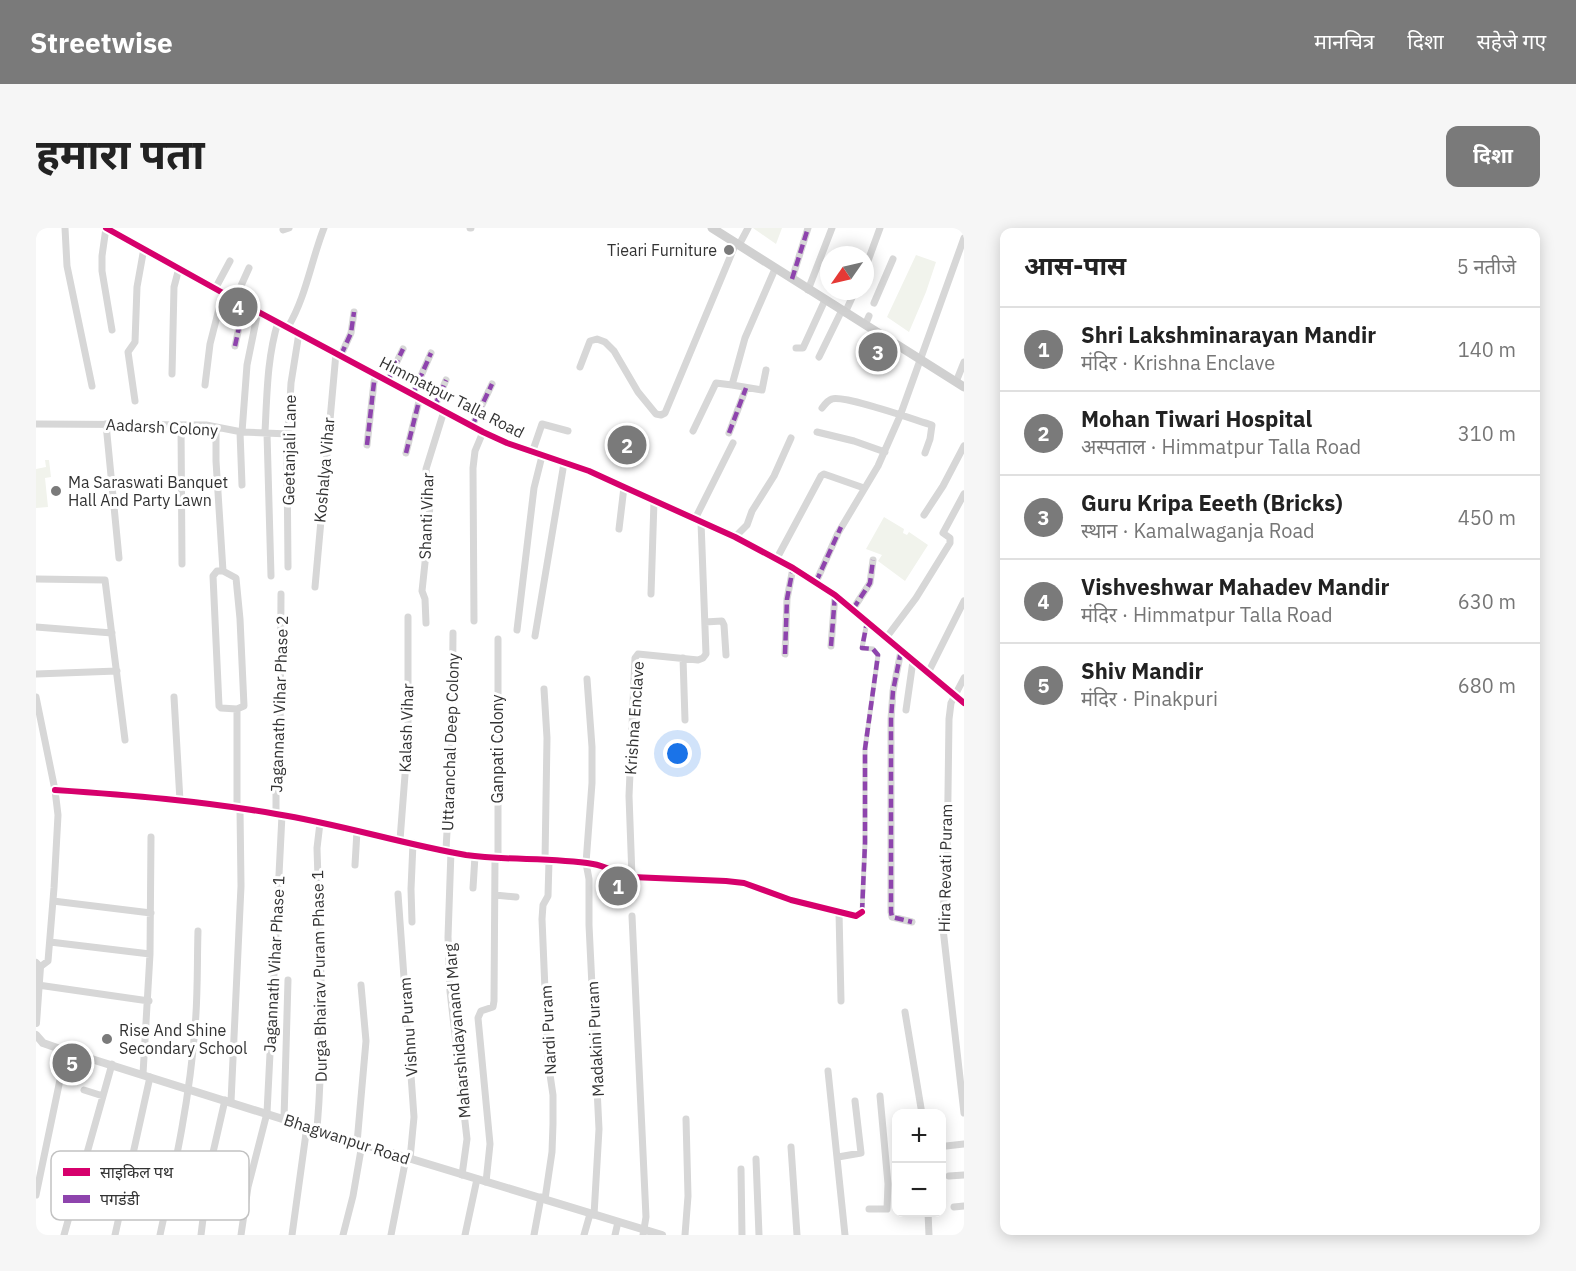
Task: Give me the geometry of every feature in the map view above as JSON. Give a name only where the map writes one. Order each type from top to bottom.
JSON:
[{"type":"main road","points":[[712,228],[820,297]]},
{"type":"main road","points":[[825,300],[843,312],[867,320],[960,385]]},
{"type":"street","points":[[65,228],[67,266],[92,387]]},
{"type":"street","points":[[106,228],[102,271],[112,330]]},
{"type":"street","name":"Himmatpur Talla Road","points":[[106,228],[483,432],[624,487],[735,537],[794,568],[853,609],[964,703]]},
{"type":"street","points":[[288,327],[304,294],[324,228]]},
{"type":"street","points":[[580,367],[590,341],[597,339],[605,342],[614,351],[638,392],[656,414],[665,413],[737,244],[748,228]]},
{"type":"street","points":[[792,279],[808,228]]},
{"type":"street","points":[[808,290],[832,228]]},
{"type":"street","points":[[873,246],[880,228]]},
{"type":"street","points":[[816,582],[838,533],[885,452],[964,238]]},
{"type":"street","points":[[135,401],[128,352],[135,342],[137,286],[144,248]]},
{"type":"street","points":[[874,303],[893,259]]},
{"type":"street","points":[[206,385],[219,291],[230,261]]},
{"type":"street","points":[[172,374],[174,287],[179,268]]},
{"type":"street","points":[[235,299],[249,268]]},
{"type":"street","points":[[732,385],[745,338],[775,269]]},
{"type":"street","points":[[796,348],[803,348],[825,300]]},
{"type":"street","points":[[819,357],[850,300]]},
{"type":"street","points":[[235,346],[244,304]]},
{"type":"street","points":[[242,485],[241,432],[247,365],[258,311]]},
{"type":"street","name":"Koshalya Vihar","points":[[315,587],[338,354],[351,333],[354,312]]},
{"type":"street","points":[[271,576],[266,432],[268,367],[271,345],[278,322]]},
{"type":"street","name":"Geetanjali Lane","points":[[288,567],[288,434],[291,383],[299,333]]},
{"type":"street","points":[[388,380],[403,349]]},
{"type":"street","points":[[406,453],[416,396],[431,353]]},
{"type":"street","points":[[960,385],[964,362]]},
{"type":"street","points":[[693,431],[716,383],[762,390],[766,370]]},
{"type":"street","points":[[367,444],[374,382],[377,374]]},
{"type":"street","points":[[435,406],[446,380]]},
{"type":"street","points":[[472,426],[492,384]]},
{"type":"street","points":[[729,433],[746,388]]},
{"type":"street","points":[[822,408],[826,402],[837,398],[932,425],[925,453]]},
{"type":"street","name":"Shanti Vihar","points":[[426,623],[425,599],[422,591],[430,498],[426,469],[444,411]]},
{"type":"street","name":"Aadarsh Colony","points":[[36,424],[206,425],[241,432],[288,434]]},
{"type":"street","points":[[106,424],[119,558]]},
{"type":"street","points":[[532,453],[543,424],[568,431]]},
{"type":"street","points":[[181,425],[182,564]]},
{"type":"street","points":[[216,428],[223,571]]},
{"type":"street","points":[[474,621],[473,468],[475,451],[483,432]]},
{"type":"street","points":[[817,432],[854,441],[885,452]]},
{"type":"street","points":[[735,537],[747,525],[752,512],[774,476],[791,438]]},
{"type":"street","points":[[698,520],[733,443]]},
{"type":"street","points":[[924,515],[943,486],[964,446]]},
{"type":"street","points":[[517,630],[534,488],[542,456]]},
{"type":"street","points":[[535,636],[564,463]]},
{"type":"street","points":[[776,560],[821,476],[824,474],[864,488]]},
{"type":"street","points":[[620,530],[624,487]]},
{"type":"street","points":[[886,638],[916,598],[950,543],[950,538],[943,533],[964,494]]},
{"type":"street","points":[[651,594],[654,501]]},
{"type":"street","name":"Krishna Enclave","points":[[632,877],[629,795],[634,658],[638,654],[698,660],[706,654],[698,520]]},
{"type":"street","points":[[853,609],[870,583],[873,560]]},
{"type":"street","points":[[785,654],[787,599],[794,568]]},
{"type":"street","points":[[217,571],[233,575],[237,582],[244,706],[237,709],[219,706],[213,576],[217,571]]},
{"type":"street","points":[[36,579],[105,580],[125,740]]},
{"type":"street","name":"Jagannath Vihar Phase 2","points":[[279,814],[281,594]]},
{"type":"street","points":[[831,646],[835,595]]},
{"type":"street","points":[[928,673],[964,601]]},
{"type":"street","name":"Kalash Vihar","points":[[400,840],[408,736],[408,617]]},
{"type":"street","points":[[705,622],[722,621],[726,655]]},
{"type":"street","points":[[55,790],[180,801],[279,814],[475,856],[596,864],[621,875],[632,877],[705,879],[744,883],[791,900],[856,916],[862,912],[865,749],[878,655],[873,649],[862,648],[867,622]]},
{"type":"street","points":[[36,627],[112,633]]},
{"type":"street","name":"Uttaranchal Deep Colony","points":[[449,851],[453,633]]},
{"type":"street","name":"Ganpati Colony","points":[[465,1235],[490,1144],[478,1018],[481,1011],[493,1007],[494,1001],[498,639]]},
{"type":"street","points":[[901,651],[893,691],[891,719],[891,912],[892,916],[912,922]]},
{"type":"street","points":[[683,658],[685,720]]},
{"type":"street","points":[[906,710],[913,661]]},
{"type":"street","points":[[36,674],[117,671]]},
{"type":"street","name":"Hira Revati Puram","points":[[964,678],[951,703],[949,719],[947,867],[942,920],[964,1113]]},
{"type":"street","name":"Madakini Puram","points":[[584,1235],[592,1214],[598,1164],[598,1079],[591,971],[589,879],[586,863],[592,783],[592,747],[586,679]]},
{"type":"street","name":"Nardi Puram","points":[[534,1235],[552,1152],[553,1124],[542,919],[543,905],[548,896],[547,738],[544,689]]},
{"type":"street","points":[[36,697],[58,815],[50,942],[47,963],[38,965],[36,1023]]},
{"type":"street","points":[[174,697],[180,801]]},
{"type":"street","points":[[214,1151],[228,1101],[241,886],[237,709]]},
{"type":"street","name":"Jagannath Vihar Phase 1","points":[[249,1183],[267,1113],[279,814]]},
{"type":"street","name":"Durga Bhairav Puram Phase 1","points":[[317,1129],[321,1082],[322,1020],[317,848],[320,823]]},
{"type":"street","points":[[355,865],[357,831]]},
{"type":"street","points":[[132,1151],[147,1076],[151,837]]},
{"type":"street","points":[[412,843],[412,922]]},
{"type":"street","name":"Maharshidayanand Marg","points":[[449,851],[450,991],[466,1131],[462,1175]]},
{"type":"street","points":[[473,888],[475,856]]},
{"type":"street","name":"Vishnu Puram","points":[[392,1235],[414,1117],[398,894]]},
{"type":"street","points":[[495,895],[516,897]]},
{"type":"street","points":[[53,901],[151,913]]},
{"type":"street","points":[[839,912],[841,1001]]},
{"type":"street","points":[[632,916],[645,1206],[644,1232]]},
{"type":"street","points":[[177,1151],[189,1089],[195,1025],[198,931]]},
{"type":"street","points":[[50,942],[150,954]]},
{"type":"street","points":[[284,1119],[288,980]]},
{"type":"street","points":[[38,985],[149,1001]]},
{"type":"street","points":[[343,1235],[353,1196],[359,1143],[366,1041],[361,985]]},
{"type":"street","points":[[905,1012],[921,1109]]},
{"type":"street","name":"Bhagwanpur Road","points":[[36,1035],[43,1043],[66,1051],[462,1175],[543,1198],[644,1232],[662,1235]]},
{"type":"street","points":[[36,1195],[66,1051]]},
{"type":"street","points":[[88,1151],[112,1064]]},
{"type":"street","points":[[828,1071],[845,1235]]},
{"type":"street","points":[[84,1090],[103,1096]]},
{"type":"street","points":[[869,1209],[887,1209],[888,1184],[880,1096]]},
{"type":"street","points":[[838,1157],[861,1153],[855,1101]]},
{"type":"street","points":[[685,1235],[688,1196],[686,1119]]},
{"type":"street","points":[[292,1235],[307,1126]]},
{"type":"street","points":[[946,1146],[964,1144]]},
{"type":"street","points":[[791,1147],[797,1235]]},
{"type":"street","points":[[756,1159],[759,1235]]},
{"type":"street","points":[[741,1169],[742,1235]]},
{"type":"street","points":[[949,1176],[964,1175]]},
{"type":"street","points":[[888,1184],[892,1185]]},
{"type":"street","points":[[954,1207],[964,1206]]},
{"type":"street","points":[[928,1217],[929,1235]]},
{"type":"street","points":[[64,1235],[68,1220]]},
{"type":"street","points":[[115,1235],[118,1220]]},
{"type":"street","points":[[160,1235],[163,1220]]},
{"type":"street","points":[[201,1235],[203,1220]]},
{"type":"street","name":"Jagannath Vihar Phase 1","points":[[241,1235],[243,1220]]},
{"type":"street","points":[[615,1235],[618,1222]]},
{"type":"shaded area","points":[[753,228],[782,228],[776,244]]},
{"type":"shaded area","points":[[916,255],[936,262],[909,332],[887,317]]},
{"type":"shaded area","points":[[45,460],[49,460],[51,477],[45,478],[48,507],[36,508],[36,469],[46,467]]},
{"type":"shaded area","points":[[884,517],[904,529],[903,533],[907,535],[909,532],[928,545],[905,581],[878,561],[882,555],[866,549]]},
{"type":"marked path","points":[[792,279],[808,228]]},
{"type":"marked path","points":[[235,346],[244,304]]},
{"type":"marked path","points":[[341,355],[351,333],[354,312]]},
{"type":"marked path","points":[[388,380],[403,349]]},
{"type":"marked path","points":[[413,394],[431,353]]},
{"type":"marked path","points":[[367,445],[374,382],[377,374]]},
{"type":"marked path","points":[[435,406],[446,380]]},
{"type":"marked path","points":[[472,426],[492,384]]},
{"type":"marked path","points":[[729,433],[746,388]]},
{"type":"marked path","points":[[406,453],[420,397]]},
{"type":"marked path","points":[[816,582],[841,527]]},
{"type":"marked path","points":[[853,609],[870,583],[873,560]]},
{"type":"marked path","points":[[785,654],[787,599],[793,568]]},
{"type":"marked path","points":[[831,646],[835,595]]},
{"type":"marked path","points":[[862,912],[865,749],[878,655],[873,649],[862,648],[867,622]]},
{"type":"marked path","points":[[901,651],[893,691],[891,719],[891,912],[892,917],[912,922]]},
{"type":"cycle path","points":[[106,228],[483,432],[507,443],[589,471],[735,537],[793,568],[835,595],[964,703]]},
{"type":"cycle path","points":[[55,790],[166,799],[249,809],[324,823],[466,855],[577,862],[598,865],[632,877],[744,883],[791,900],[856,916],[862,912]]},
{"type":"place","name":"Tieari Furniture","points":[[729,250]]},
{"type":"place","name":"Vishveshwar Mahadev Mandir","points":[[238,307]]},
{"type":"place","name":"Guru Kripa Eeeth (Bricks)","points":[[878,352]]},
{"type":"place","name":"Mohan Tiwari Hospital","points":[[627,445]]},
{"type":"place","name":"Ma Saraswati Banquet Hall And Party Lawn","points":[[56,491]]},
{"type":"place","name":"Shri Lakshminarayan Mandir","points":[[618,886]]},
{"type":"place","name":"Rise And Shine Secondary School","points":[[107,1039]]},
{"type":"place","name":"Shiv Mandir","points":[[72,1063]]}]
